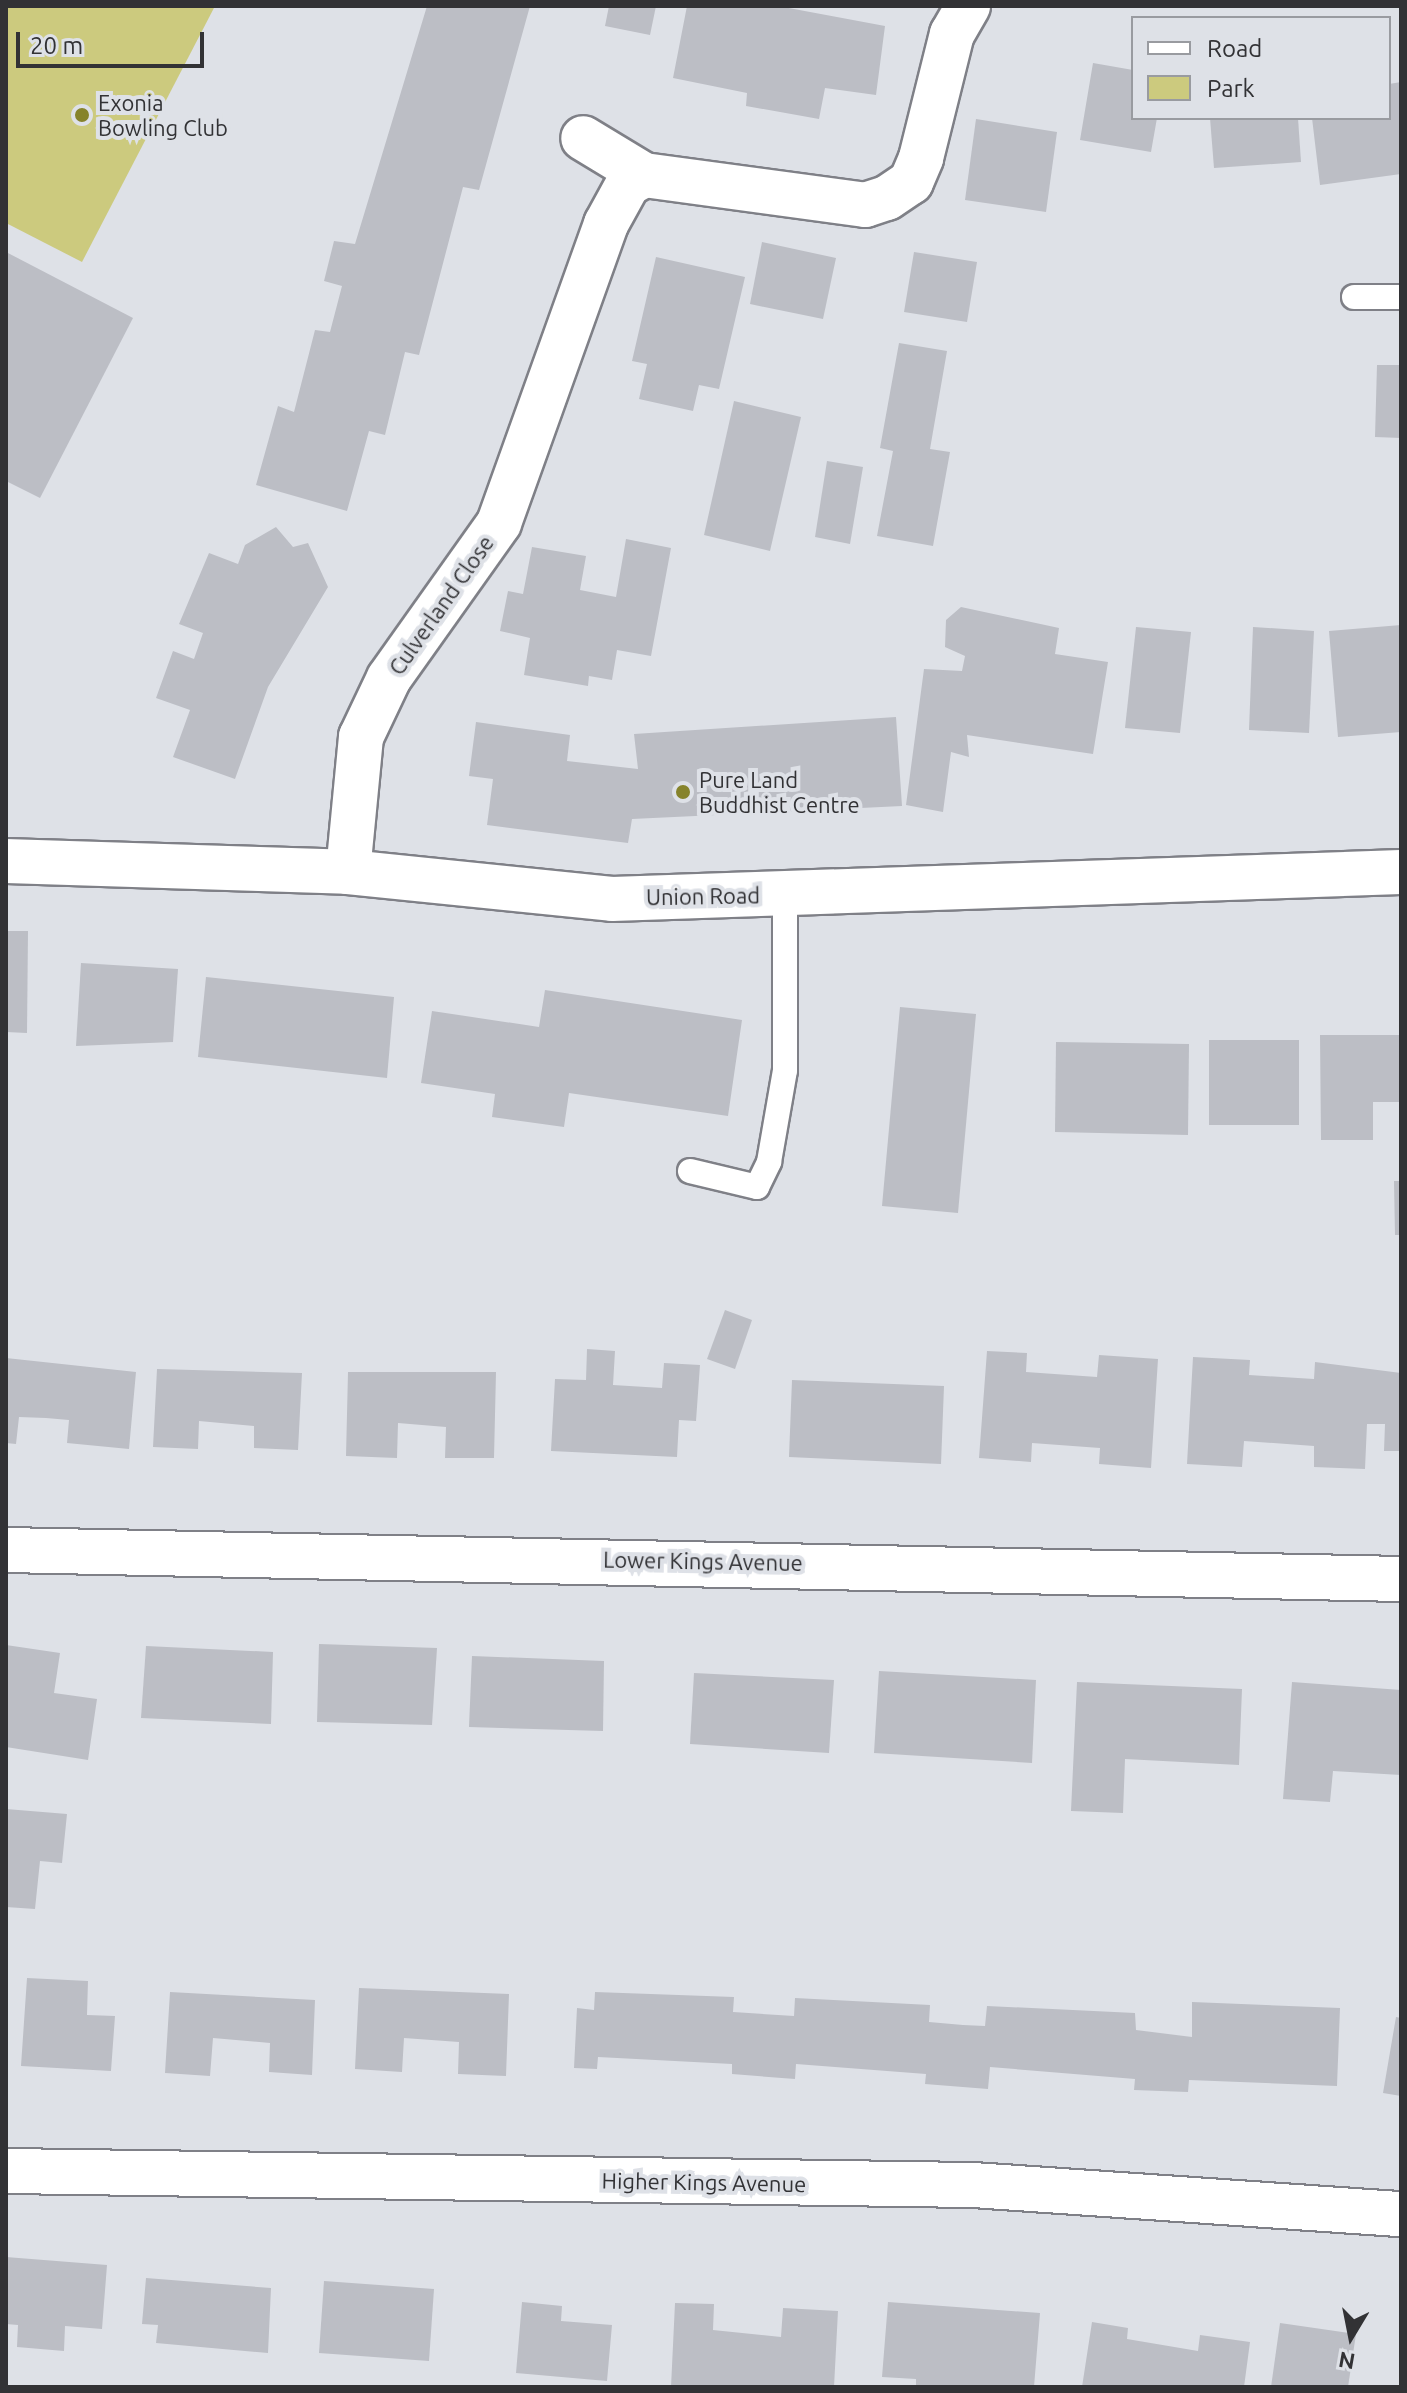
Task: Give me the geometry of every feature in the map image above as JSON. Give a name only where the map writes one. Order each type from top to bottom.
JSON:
[{"type":"street","points":[[583,138],[644,175],[865,205],[887,198],[911,182],[921,158],[964,7]]},
{"type":"street","name":"Culverland Close","points":[[348,872],[361,737],[389,678],[499,523],[606,224],[628,184],[644,175]]},
{"type":"street","name":"Union Road","points":[[6,861],[348,872],[612,899],[1401,872]]},
{"type":"street","name":"Lower Kings Avenue","points":[[6,1550],[1401,1579]]},
{"type":"street","name":"Higher Kings Avenue","points":[[6,2171],[973,2185],[1401,2214]]},
{"type":"lane","points":[[1354,297],[1401,297]]},
{"type":"lane","points":[[690,1171],[757,1187],[769,1162],[785,1070],[785,894]]},
{"type":"green space","name":"Exonia Bowling Club","points":[[6,6],[215,6],[82,262],[6,223]]},
{"type":"building","points":[[427,6],[530,6],[479,190],[463,187],[419,355],[405,352],[385,435],[369,431],[347,511],[256,485],[278,406],[294,412],[315,330],[330,332],[342,286],[324,281],[334,241],[355,244]]},
{"type":"building","points":[[609,6],[656,6],[650,35],[605,26]]},
{"type":"building","points":[[687,6],[778,6],[885,26],[876,95],[825,88],[819,119],[746,106],[747,93],[673,78]]},
{"type":"building","points":[[1093,63],[1131,70],[1131,120],[1157,120],[1151,152],[1080,140]]},
{"type":"building","points":[[1401,82],[1401,174],[1320,185],[1312,120],[1391,120],[1391,84]]},
{"type":"building","points":[[976,119],[1057,132],[1046,212],[965,200]]},
{"type":"building","points":[[1210,120],[1298,120],[1301,162],[1214,168]]},
{"type":"building","points":[[762,242],[836,258],[823,319],[750,304]]},
{"type":"building","points":[[6,252],[133,318],[40,498],[6,481]]},
{"type":"building","points":[[914,252],[977,262],[967,322],[904,312]]},
{"type":"building","points":[[656,257],[745,277],[719,389],[699,385],[693,411],[639,399],[647,364],[632,361]]},
{"type":"building","points":[[899,343],[947,351],[930,449],[950,452],[933,546],[877,536],[893,451],[880,448]]},
{"type":"building","points":[[1377,365],[1401,365],[1401,438],[1375,437]]},
{"type":"building","points":[[734,401],[801,417],[770,551],[704,535]]},
{"type":"building","points":[[827,461],[863,467],[850,544],[815,537]]},
{"type":"building","points":[[276,527],[293,547],[308,543],[328,587],[268,687],[235,779],[173,757],[190,710],[156,698],[173,651],[194,659],[203,633],[179,624],[209,553],[238,564],[245,545]]},
{"type":"building","points":[[626,539],[671,548],[651,656],[617,650],[612,680],[589,676],[588,686],[524,675],[530,638],[500,631],[508,591],[523,594],[532,547],[586,556],[580,590],[616,597]]},
{"type":"building","points":[[961,607],[1059,628],[1055,654],[1108,662],[1093,754],[967,735],[969,757],[951,752],[943,812],[906,805],[924,669],[962,671],[965,656],[945,647],[946,620]]},
{"type":"building","points":[[1401,625],[1401,732],[1338,737],[1329,631]]},
{"type":"building","points":[[1136,627],[1191,632],[1180,733],[1125,728]]},
{"type":"building","points":[[1253,627],[1314,631],[1309,733],[1249,730]]},
{"type":"building","points":[[896,717],[902,806],[632,819],[628,843],[487,825],[493,779],[469,776],[476,722],[570,735],[567,761],[638,769],[634,734]]},
{"type":"building","points":[[6,931],[28,931],[27,1033],[6,1032]]},
{"type":"building","points":[[81,963],[178,969],[173,1042],[76,1046]]},
{"type":"building","points":[[206,977],[394,997],[387,1078],[198,1057]]},
{"type":"building","points":[[545,990],[742,1020],[728,1116],[569,1093],[564,1127],[492,1117],[495,1094],[421,1083],[432,1011],[539,1027]]},
{"type":"building","points":[[900,1007],[976,1014],[958,1213],[882,1206]]},
{"type":"building","points":[[1320,1035],[1401,1035],[1401,1102],[1373,1102],[1373,1140],[1321,1140]]},
{"type":"building","points":[[1209,1040],[1299,1040],[1299,1125],[1209,1125]]},
{"type":"building","points":[[1056,1042],[1189,1044],[1188,1135],[1055,1132]]},
{"type":"building","points":[[1394,1181],[1401,1181],[1401,1235],[1395,1235]]},
{"type":"building","points":[[725,1310],[752,1320],[735,1369],[707,1359]]},
{"type":"building","points":[[587,1349],[615,1351],[613,1385],[662,1388],[664,1363],[700,1365],[696,1421],[679,1420],[677,1457],[551,1451],[555,1379],[586,1380]]},
{"type":"building","points":[[987,1351],[1027,1353],[1026,1372],[1097,1377],[1099,1355],[1158,1359],[1151,1468],[1099,1464],[1100,1448],[1032,1443],[1031,1462],[979,1458]]},
{"type":"building","points":[[1193,1357],[1250,1360],[1249,1375],[1314,1379],[1315,1362],[1401,1373],[1401,1451],[1384,1451],[1385,1424],[1367,1424],[1365,1469],[1314,1467],[1314,1446],[1244,1441],[1242,1467],[1187,1464]]},
{"type":"building","points":[[6,1358],[136,1372],[129,1449],[67,1443],[69,1420],[46,1418],[19,1417],[16,1444],[6,1443]]},
{"type":"building","points":[[157,1369],[302,1373],[298,1450],[254,1448],[254,1426],[199,1421],[198,1449],[153,1447]]},
{"type":"building","points":[[348,1372],[496,1372],[494,1458],[445,1458],[446,1427],[398,1423],[397,1458],[346,1456]]},
{"type":"building","points":[[792,1380],[944,1386],[941,1464],[789,1457]]},
{"type":"building","points":[[319,1644],[437,1648],[432,1725],[317,1722]]},
{"type":"building","points":[[6,1645],[60,1653],[54,1693],[97,1699],[88,1760],[6,1747]]},
{"type":"building","points":[[146,1646],[273,1652],[271,1724],[141,1718]]},
{"type":"building","points":[[472,1656],[604,1661],[603,1731],[469,1727]]},
{"type":"building","points":[[879,1671],[1036,1680],[1032,1763],[874,1753]]},
{"type":"building","points":[[694,1673],[834,1680],[829,1753],[690,1744]]},
{"type":"building","points":[[1077,1682],[1242,1689],[1239,1765],[1125,1759],[1123,1813],[1071,1811]]},
{"type":"building","points":[[1292,1682],[1401,1690],[1401,1775],[1333,1771],[1330,1802],[1283,1799]]},
{"type":"building","points":[[6,1809],[67,1814],[62,1863],[40,1861],[35,1909],[6,1907]]},
{"type":"building","points":[[27,1978],[88,1981],[87,2015],[115,2016],[111,2071],[21,2066]]},
{"type":"building","points":[[359,1988],[509,1994],[506,2076],[458,2074],[459,2042],[404,2038],[402,2072],[355,2069]]},
{"type":"building","points":[[170,1992],[315,2000],[312,2075],[269,2072],[270,2043],[213,2038],[210,2076],[165,2073]]},
{"type":"building","points":[[595,1992],[734,1997],[733,2012],[794,2016],[795,1998],[930,2005],[929,2022],[985,2026],[987,2006],[1135,2013],[1136,2030],[1192,2037],[1192,2002],[1340,2008],[1337,2086],[1189,2080],[1188,2092],[1134,2090],[1135,2079],[990,2067],[988,2089],[925,2084],[926,2074],[796,2064],[795,2079],[732,2074],[732,2064],[598,2057],[597,2069],[574,2068],[577,2008],[594,2010]]},
{"type":"building","points":[[1396,2017],[1401,2018],[1401,2096],[1383,2093]]},
{"type":"building","points":[[6,2257],[107,2265],[102,2329],[65,2326],[64,2351],[17,2347],[18,2325],[6,2324]]},
{"type":"building","points":[[146,2278],[271,2288],[268,2353],[156,2343],[158,2325],[142,2324]]},
{"type":"building","points":[[324,2281],[434,2289],[429,2361],[319,2353]]},
{"type":"building","points":[[522,2302],[562,2306],[561,2321],[612,2325],[607,2381],[516,2373]]},
{"type":"building","points":[[888,2302],[1040,2313],[1034,2387],[916,2387],[916,2379],[882,2377]]},
{"type":"building","points":[[675,2303],[714,2304],[713,2330],[781,2337],[783,2308],[838,2311],[834,2387],[671,2387]]},
{"type":"building","points":[[1092,2322],[1128,2328],[1127,2339],[1198,2351],[1200,2335],[1250,2342],[1244,2387],[1082,2387]]},
{"type":"building","points":[[1280,2323],[1356,2334],[1348,2387],[1271,2387]]},
{"type":"place","name":"Exonia Bowling Club","points":[[82,115]]},
{"type":"place","name":"Pure Land Buddhist Centre","points":[[683,792]]}]
